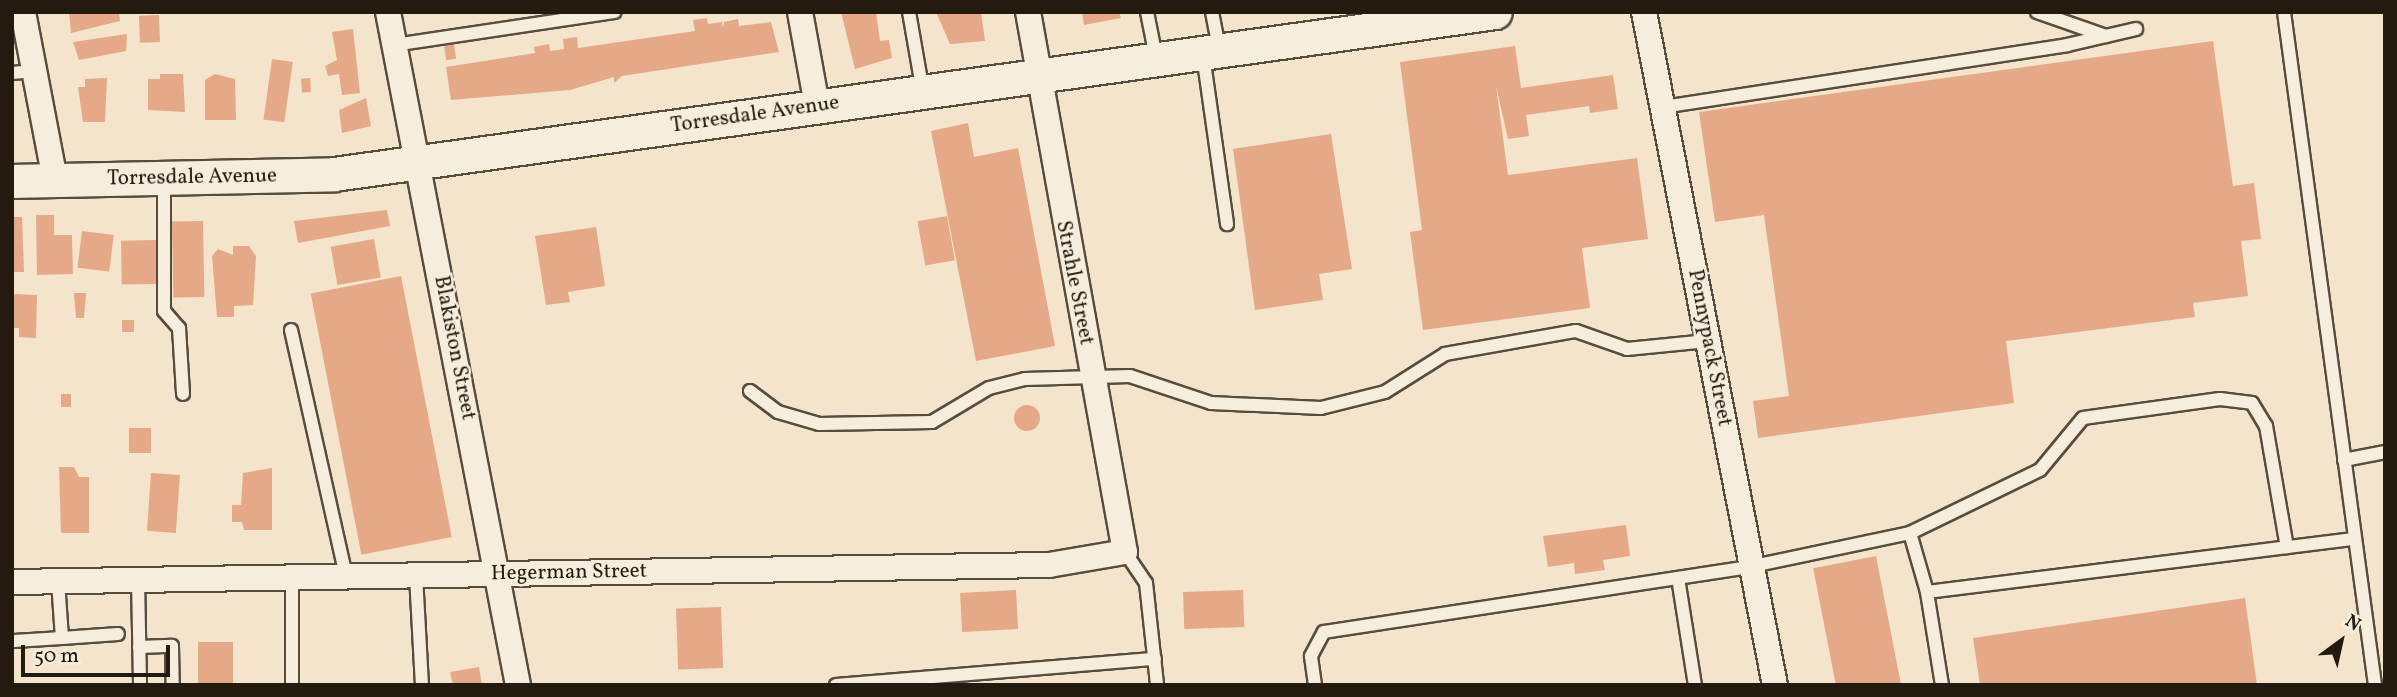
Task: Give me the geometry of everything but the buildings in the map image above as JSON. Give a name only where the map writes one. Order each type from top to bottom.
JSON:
[{"type":"street","points":[[23,12],[23,72],[55,180]]},
{"type":"street","name":"Blakiston Street","points":[[388,12],[419,161],[518,685]]},
{"type":"street","points":[[800,12],[817,106]]},
{"type":"street","name":"Strahle Street","points":[[1028,12],[1037,76],[1125,552]]},
{"type":"street","name":"Torresdale Avenue","points":[[12,181],[297,176],[1211,51],[1334,23],[1495,12]]},
{"type":"street","name":"Pennypack Street","points":[[1644,12],[1774,685]]},
{"type":"street","name":"Hegerman Street","points":[[12,582],[1049,565],[1125,552]]},
{"type":"lane","points":[[394,45],[615,12]]},
{"type":"lane","points":[[909,12],[923,92]]},
{"type":"lane","points":[[1147,12],[1156,59]]},
{"type":"lane","points":[[1212,12],[1211,51],[1227,225]]},
{"type":"lane","points":[[2037,12],[2106,36]]},
{"type":"lane","points":[[2284,12],[2375,685]]},
{"type":"lane","points":[[1663,107],[2136,29]]},
{"type":"lane","points":[[164,179],[164,311],[179,328],[183,394]]},
{"type":"lane","points":[[291,330],[345,576]]},
{"type":"lane","points":[[750,391],[778,412],[818,424],[932,422],[989,388],[1025,379],[1130,376],[1211,403],[1321,408],[1385,392],[1445,354],[1576,331],[1627,349],[1708,341]]},
{"type":"lane","points":[[1315,685],[1311,656],[1324,632],[1753,566],[1910,533],[2040,470],[2083,418],[2220,399],[2252,403],[2266,426],[2287,547]]},
{"type":"lane","points":[[2344,460],[2385,452]]},
{"type":"lane","points":[[1910,533],[1927,593],[1942,685]]},
{"type":"lane","points":[[1927,593],[2354,539]]},
{"type":"lane","points":[[1125,552],[1146,583],[1157,685]]},
{"type":"lane","points":[[416,575],[422,685]]},
{"type":"lane","points":[[292,577],[292,685]]},
{"type":"lane","points":[[1678,578],[1695,685]]},
{"type":"lane","points":[[138,579],[140,685]]},
{"type":"lane","points":[[58,581],[62,638]]},
{"type":"lane","points":[[14,640],[118,634]]},
{"type":"lane","points":[[139,647],[172,646],[173,685]]},
{"type":"lane","points":[[836,685],[1155,659]]}]
